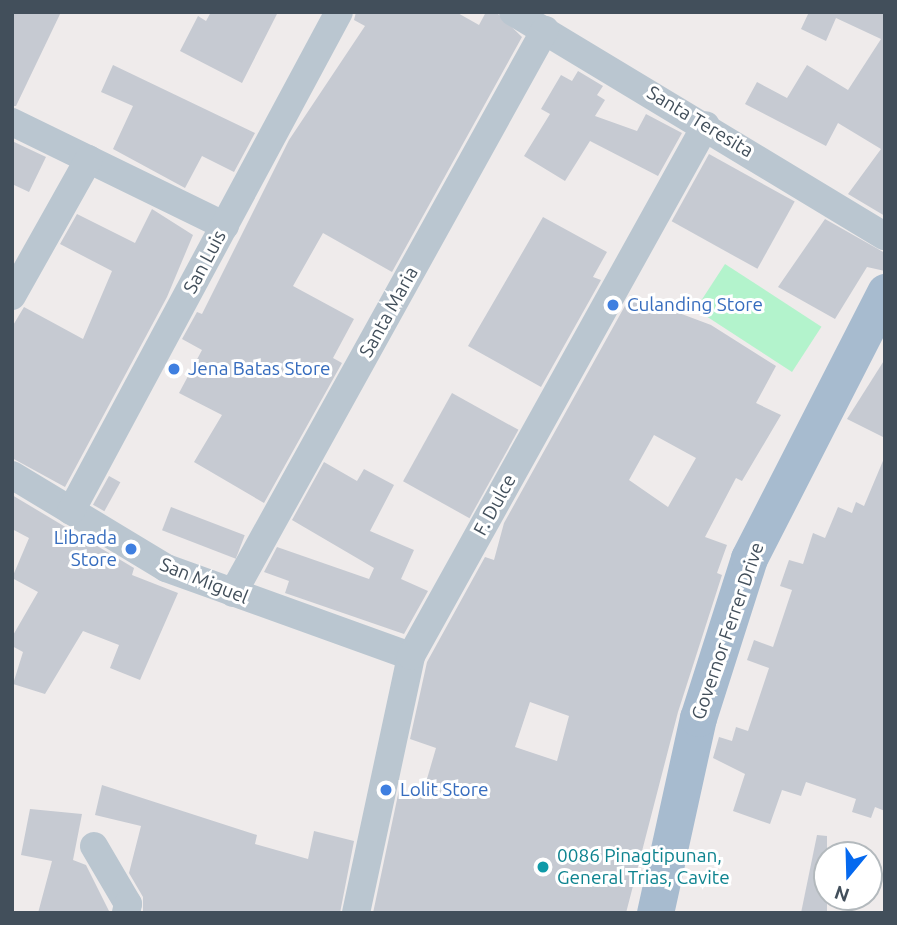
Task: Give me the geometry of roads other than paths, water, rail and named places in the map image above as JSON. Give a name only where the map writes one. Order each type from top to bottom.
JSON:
[{"type":"main road","name":"Governor Ferrer Drive","points":[[655,913],[698,718],[749,558],[885,292]]},
{"type":"street","name":"San Luis","points":[[71,511],[339,12]]},
{"type":"street","name":"Santa Teresita","points":[[513,12],[706,125],[885,236]]},
{"type":"street","name":"Santa Maria","points":[[233,593],[545,30]]},
{"type":"street","points":[[12,122],[225,226]]},
{"type":"street","name":"F. Dulce","points":[[356,913],[411,656],[706,125]]},
{"type":"street","points":[[12,296],[89,159]]},
{"type":"street","name":"San Miguel","points":[[12,475],[166,568],[411,656]]},
{"type":"street","points":[[94,846],[128,904],[127,913]]},
{"type":"place","name":"Culanding Store","points":[[613,305]]},
{"type":"place","name":"Jena Batas Store","points":[[174,369]]},
{"type":"place","name":"Librada Store","points":[[131,549]]},
{"type":"place","name":"Lolit Store","points":[[386,790]]},
{"type":"place","name":"0086 Pinagtipunan, General Trias, Cavite","points":[[543,867]]}]
